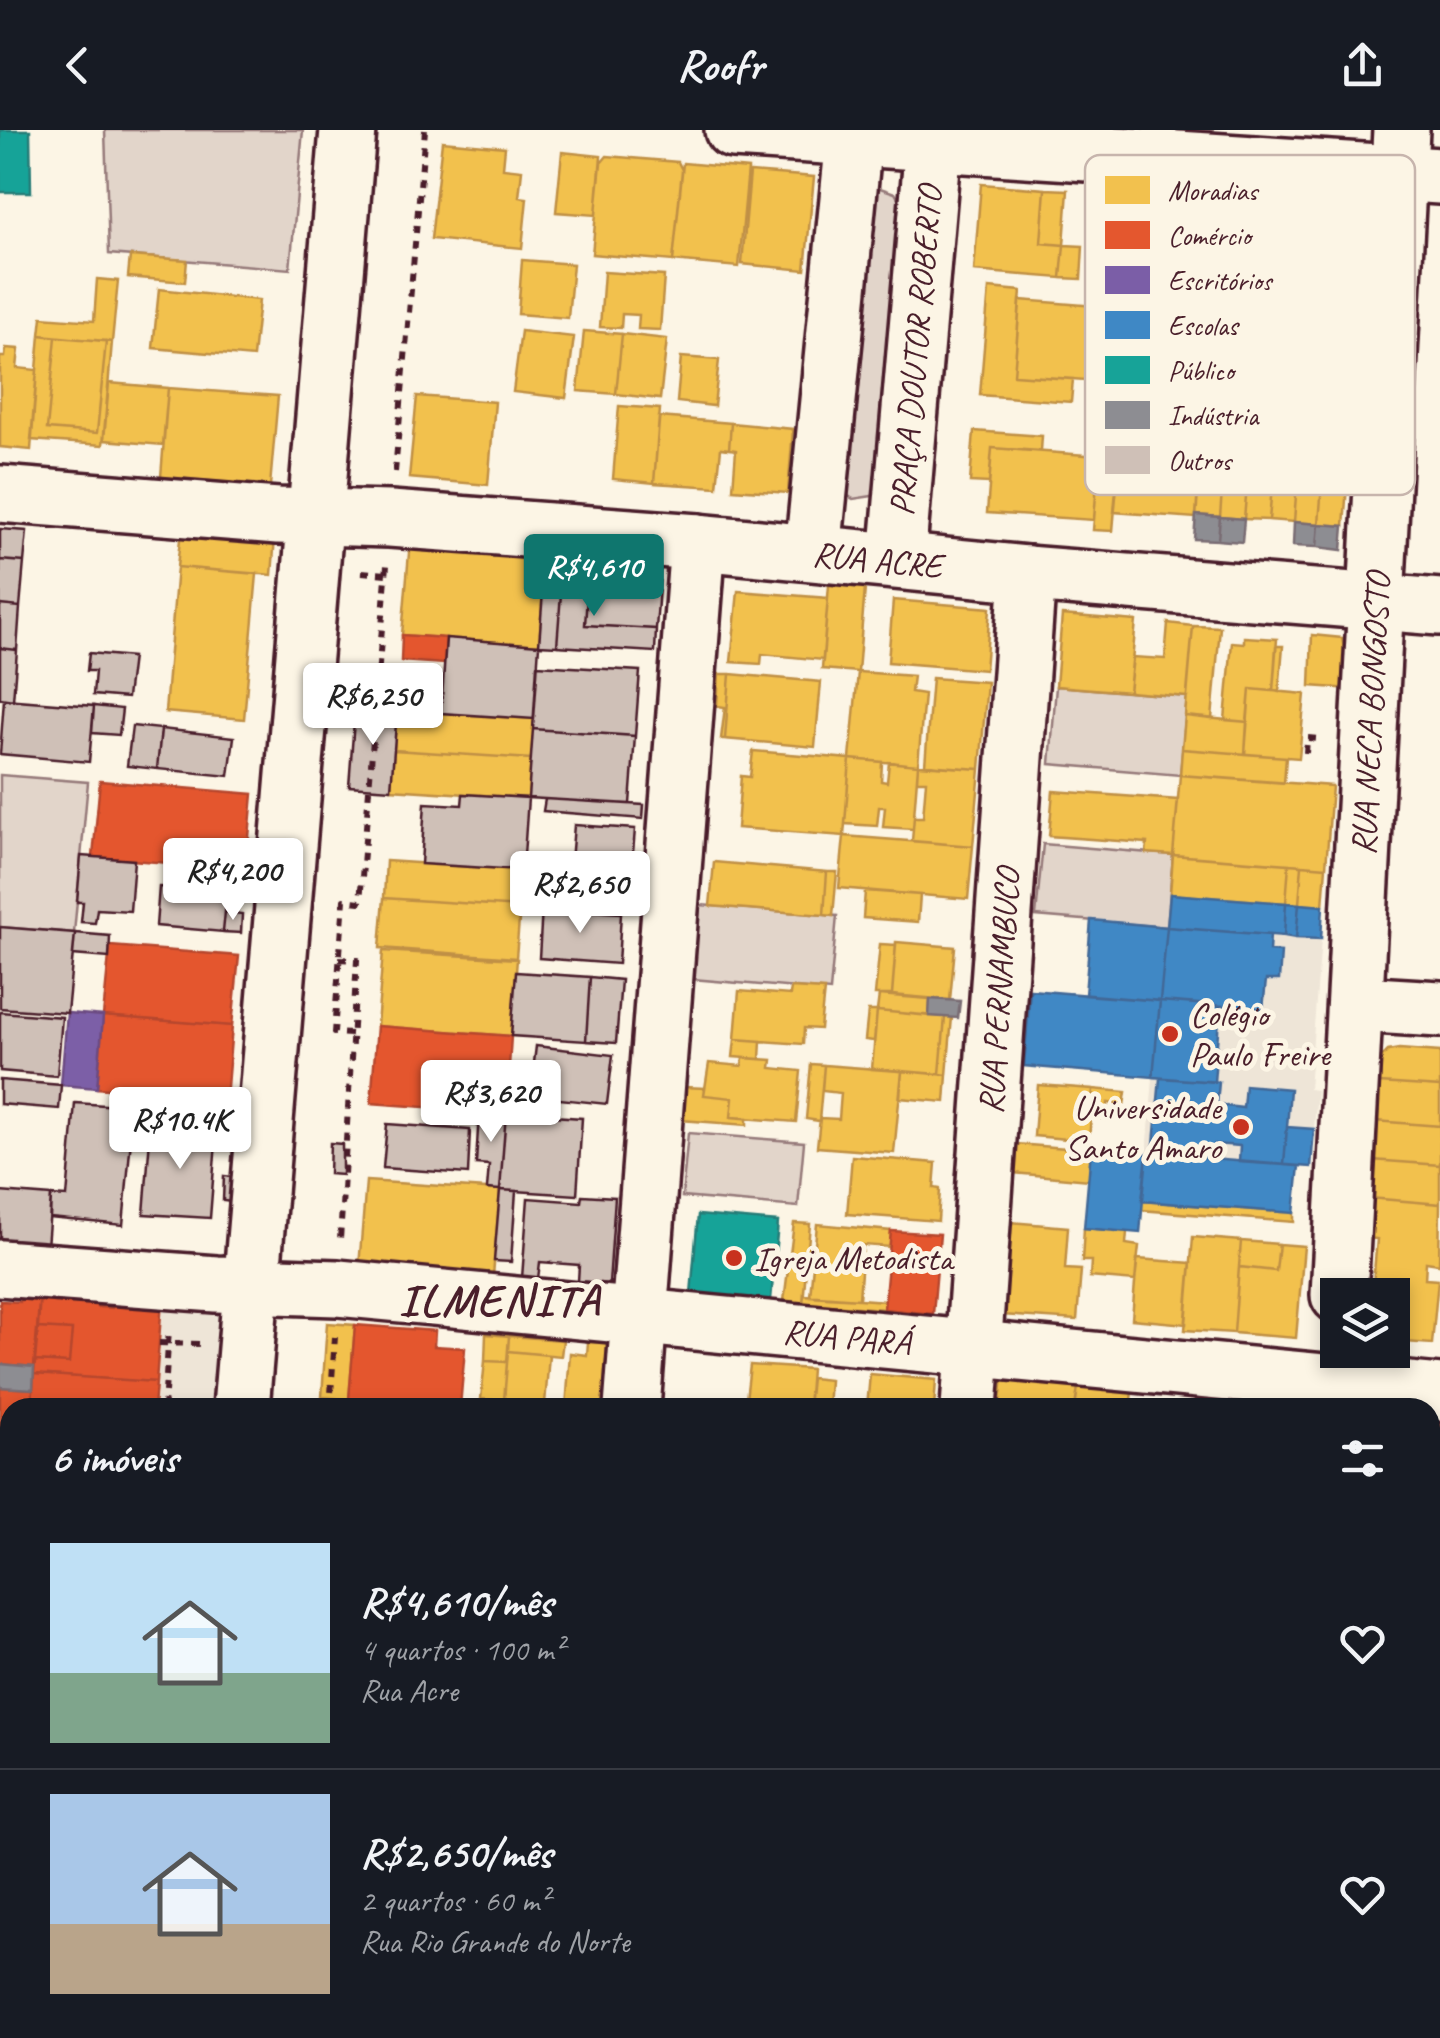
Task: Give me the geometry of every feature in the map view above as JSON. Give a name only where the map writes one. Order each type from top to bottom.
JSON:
[{"type":"street","points":[[243,1398],[348,130]]},
{"type":"street","points":[[733,130],[933,143],[1273,155]]},
{"type":"street","points":[[813,552],[854,138]]},
{"type":"street","name":"PRAÇA DOUTOR ROBERTO","points":[[897,560],[933,143]]},
{"type":"street","name":"RUA ACRE","points":[[0,494],[698,542],[1028,574],[1440,607]]},
{"type":"street","name":"RUA NECA BONGOSTO","points":[[1340,1278],[1376,601],[1385,495]]},
{"type":"street","points":[[633,1398],[698,542]]},
{"type":"street","name":"RUA PERNAMBUCO","points":[[970,1398],[1028,574]]},
{"type":"street","points":[[1356,1004],[1440,1009]]},
{"type":"street","name":"RUA PARÁ","points":[[0,1268],[251,1286],[338,1288],[639,1316],[975,1348],[1334,1395],[1440,1393]]},
{"type":"street","points":[[1334,1395],[1335,1368]]},
{"type":"path","points":[[1305,742],[1306,753]]},
{"type":"path","points":[[344,900],[334,1033],[351,1034]]},
{"type":"path","points":[[331,1398],[357,960],[339,959]]},
{"type":"path","points":[[165,1398],[170,1326]]},
{"type":"path","points":[[159,1343],[211,1344]]},
{"type":"shaded area","points":[[105,130],[303,130],[290,269],[109,254]]},
{"type":"shaded area","points":[[880,188],[895,193],[903,207],[877,490],[872,496],[853,499],[844,493],[868,193]]},
{"type":"shaded area","points":[[1056,686],[1187,697],[1180,775],[1050,764]]},
{"type":"shaded area","points":[[0,775],[88,782],[74,933],[0,927]]},
{"type":"shaded area","points":[[1043,844],[1173,855],[1167,927],[1036,916]]},
{"type":"shaded area","points":[[700,905],[837,916],[830,991],[693,979]]},
{"type":"shaded area","name":"Colégio Paulo Freire","points":[[1167,927],[1321,939],[1309,1089],[1317,1090],[1311,1167],[1147,1154],[1153,1077],[1024,1066],[1030,990],[1160,1001]]},
{"type":"shaded area","points":[[688,1133],[804,1142],[798,1207],[682,1197]]},
{"type":"shaded area","points":[[40,1284],[219,1297],[213,1398],[33,1398]]},
{"type":"building: Moradias","points":[[442,141],[505,147],[503,168],[522,170],[519,197],[527,198],[522,248],[431,239]]},
{"type":"building: Moradias","points":[[562,152],[601,156],[596,215],[556,212]]},
{"type":"building: Moradias","points":[[607,156],[678,162],[682,170],[673,261],[592,254],[601,163]]},
{"type":"building: Moradias","points":[[683,163],[748,169],[739,267],[673,261]]},
{"type":"building: Moradias","points":[[750,172],[814,177],[805,270],[742,264]]},
{"type":"building: Moradias","points":[[981,184],[1045,189],[1041,243],[1064,245],[1061,278],[974,271]]},
{"type":"building: Moradias","points":[[1045,189],[1068,190],[1064,245],[1041,243]]},
{"type":"building: Moradias","points":[[1064,245],[1083,246],[1081,279],[1061,278]]},
{"type":"building: Moradias","points":[[130,256],[187,260],[185,282],[128,277]]},
{"type":"building: Moradias","points":[[522,260],[573,264],[568,318],[518,314]]},
{"type":"building: Moradias","points":[[604,272],[664,276],[660,330],[638,329],[639,315],[622,314],[621,328],[600,327]]},
{"type":"building: Moradias","points":[[97,279],[118,281],[112,342],[40,335],[42,317],[94,321]]},
{"type":"building: Moradias","points":[[989,288],[1021,291],[1014,375],[1073,379],[1071,402],[980,395]]},
{"type":"building: Moradias","points":[[159,289],[259,300],[253,357],[153,348]]},
{"type":"building: Moradias","points":[[1020,300],[1085,305],[1085,380],[1014,375]]},
{"type":"building: Moradias","points":[[521,331],[574,337],[566,398],[513,392]]},
{"type":"building: Moradias","points":[[584,331],[622,334],[616,394],[578,391]]},
{"type":"building: Moradias","points":[[622,334],[667,339],[660,399],[616,394]]},
{"type":"building: Moradias","points":[[40,335],[56,337],[47,429],[97,433],[106,341],[112,342],[103,445],[31,440]]},
{"type":"building: Moradias","points":[[56,337],[106,341],[97,433],[47,429]]},
{"type":"building: Moradias","points":[[6,348],[19,349],[17,368],[37,370],[31,450],[0,447],[0,357],[5,357]]},
{"type":"building: Moradias","points":[[681,357],[719,360],[714,406],[677,402]]},
{"type":"building: Moradias","points":[[109,383],[168,388],[163,445],[104,440]]},
{"type":"building: Moradias","points":[[168,388],[278,396],[270,486],[161,477]]},
{"type":"building: Moradias","points":[[417,396],[495,402],[488,485],[409,478]]},
{"type":"building: Moradias","points":[[619,406],[660,409],[654,483],[613,479]]},
{"type":"building: Moradias","points":[[659,417],[731,423],[729,449],[721,448],[717,487],[654,483]]},
{"type":"building: Moradias","points":[[731,423],[793,429],[788,493],[733,489],[736,450],[729,449]]},
{"type":"building: Moradias","points":[[974,431],[1042,436],[1041,451],[992,448],[989,483],[970,482]]},
{"type":"building: Moradias","points":[[992,448],[1085,455],[1085,495],[1096,495],[1094,520],[987,513]]},
{"type":"building: Moradias","points":[[1096,495],[1116,495],[1113,531],[1093,530]]},
{"type":"building: Moradias","points":[[1116,495],[1198,495],[1196,518],[1114,512]]},
{"type":"building: Moradias","points":[[1197,495],[1222,495],[1220,517],[1196,515]]},
{"type":"building: Moradias","points":[[1222,495],[1246,495],[1244,519],[1220,517]]},
{"type":"building: Moradias","points":[[1246,495],[1271,495],[1269,520],[1244,519]]},
{"type":"building: Moradias","points":[[1271,495],[1296,495],[1294,522],[1269,520]]},
{"type":"building: Moradias","points":[[1296,495],[1321,495],[1319,524],[1294,522]]},
{"type":"building: Moradias","points":[[1321,495],[1346,495],[1344,526],[1319,524]]},
{"type":"building: Moradias","points":[[181,530],[275,537],[272,575],[177,567]]},
{"type":"building: Moradias","points":[[410,541],[546,550],[539,645],[402,635]]},
{"type":"building: Moradias","points":[[177,567],[257,574],[244,719],[165,712]]},
{"type":"building: Moradias","points":[[829,585],[865,588],[858,672],[822,669]]},
{"type":"building: Moradias","points":[[738,591],[828,598],[823,660],[762,654],[761,664],[731,662]]},
{"type":"building: Moradias","points":[[893,600],[990,608],[985,670],[888,662]]},
{"type":"building: Moradias","points":[[1062,615],[1136,621],[1129,692],[1056,686]]},
{"type":"building: Moradias","points":[[1168,623],[1193,626],[1187,697],[1129,692],[1133,657],[1165,659]]},
{"type":"building: Moradias","points":[[1193,626],[1220,627],[1212,719],[1185,716]]},
{"type":"building: Moradias","points":[[1312,635],[1342,638],[1352,689],[1310,686]]},
{"type":"building: Moradias","points":[[1244,637],[1277,639],[1273,691],[1250,689],[1247,722],[1225,720],[1232,642],[1244,643]]},
{"type":"building: Moradias","points":[[1276,646],[1283,646],[1279,692],[1273,691]]},
{"type":"building: Moradias","points":[[858,672],[913,676],[911,692],[924,694],[918,765],[850,759]]},
{"type":"building: Moradias","points":[[719,674],[730,674],[725,739],[721,739],[725,707],[717,706]]},
{"type":"building: Moradias","points":[[730,674],[821,682],[815,747],[725,739]]},
{"type":"building: Moradias","points":[[932,678],[987,682],[980,769],[925,765]]},
{"type":"building: Moradias","points":[[1250,689],[1305,694],[1299,758],[1245,754]]},
{"type":"building: Moradias","points":[[397,710],[534,719],[531,759],[394,750]]},
{"type":"building: Moradias","points":[[1185,716],[1247,722],[1245,754],[1182,749]]},
{"type":"building: Moradias","points":[[1182,749],[1286,757],[1284,783],[1180,775]]},
{"type":"building: Moradias","points":[[394,750],[531,759],[528,798],[391,789]]},
{"type":"building: Moradias","points":[[753,751],[850,759],[844,836],[737,828],[741,776],[750,777]]},
{"type":"building: Moradias","points":[[850,759],[882,762],[881,781],[887,782],[889,762],[918,765],[913,829],[883,827],[885,807],[879,807],[877,826],[845,824]]},
{"type":"building: Moradias","points":[[918,765],[980,769],[973,846],[912,841],[914,817],[923,817],[926,781],[917,781]]},
{"type":"building: Moradias","points":[[1180,775],[1332,786],[1326,867],[1173,855]]},
{"type":"building: Moradias","points":[[1053,791],[1178,800],[1173,855],[1146,853],[1147,843],[1049,836]]},
{"type":"building: Moradias","points":[[844,836],[973,846],[968,899],[839,888]]},
{"type":"building: Moradias","points":[[1173,855],[1289,864],[1286,903],[1170,894]]},
{"type":"building: Moradias","points":[[386,861],[523,870],[520,907],[384,898]]},
{"type":"building: Moradias","points":[[714,862],[827,872],[824,915],[710,906]]},
{"type":"building: Moradias","points":[[1289,864],[1302,865],[1299,904],[1286,903]]},
{"type":"building: Moradias","points":[[1302,865],[1326,867],[1323,906],[1299,904]]},
{"type":"building: Moradias","points":[[827,872],[837,872],[833,916],[824,915]]},
{"type":"building: Moradias","points":[[865,891],[920,895],[918,922],[863,918]]},
{"type":"building: Moradias","points":[[384,898],[520,907],[516,958],[380,948]]},
{"type":"building: Moradias","points":[[896,942],[955,947],[950,1000],[892,995]]},
{"type":"building: Moradias","points":[[880,944],[896,945],[892,995],[875,995]]},
{"type":"building: Moradias","points":[[383,951],[517,959],[511,1036],[377,1026]]},
{"type":"building: Moradias","points":[[791,988],[824,990],[820,1029],[804,1028],[803,1044],[735,1039],[739,991],[790,995]]},
{"type":"building: Moradias","points":[[879,995],[930,999],[929,1016],[877,1011]]},
{"type":"building: Moradias","points":[[868,1011],[877,1011],[874,1041],[865,1040]]},
{"type":"building: Moradias","points":[[877,1011],[945,1017],[940,1074],[872,1069]]},
{"type":"building: Moradias","points":[[945,1017],[952,1017],[947,1075],[940,1074]]},
{"type":"building: Moradias","points":[[735,1039],[761,1041],[760,1059],[733,1057]]},
{"type":"building: Moradias","points":[[1388,1051],[1440,1052],[1440,1087],[1380,1083],[1381,1058]]},
{"type":"building: Moradias","points":[[743,1058],[772,1060],[771,1068],[801,1071],[796,1122],[731,1117],[733,1098],[704,1095],[709,1063],[742,1066]]},
{"type":"building: Moradias","points":[[811,1064],[824,1065],[819,1121],[806,1119]]},
{"type":"building: Moradias","points":[[824,1065],[902,1071],[894,1153],[817,1147],[820,1118],[839,1119],[841,1093],[822,1091]]},
{"type":"building: Moradias","points":[[902,1071],[947,1075],[945,1102],[900,1098]]},
{"type":"building: Moradias","points":[[1380,1083],[1440,1087],[1440,1126],[1375,1121]]},
{"type":"building: Moradias","points":[[1038,1085],[1093,1089],[1089,1141],[1034,1136]]},
{"type":"building: Moradias","points":[[684,1087],[705,1088],[704,1095],[733,1098],[731,1117],[747,1118],[747,1125],[681,1120]]},
{"type":"building: Moradias","points":[[1093,1089],[1126,1092],[1124,1105],[1108,1103],[1107,1119],[1091,1118]]},
{"type":"building: Moradias","points":[[1375,1121],[1440,1126],[1440,1165],[1372,1160]]},
{"type":"building: Moradias","points":[[1016,1144],[1091,1150],[1089,1180],[1014,1173]]},
{"type":"building: Moradias","points":[[852,1156],[936,1163],[934,1188],[940,1189],[938,1221],[847,1214]]},
{"type":"building: Moradias","points":[[1372,1160],[1440,1165],[1440,1204],[1369,1198]]},
{"type":"building: Moradias","points":[[366,1181],[500,1190],[493,1276],[359,1267]]},
{"type":"building: Moradias","points":[[1369,1198],[1440,1204],[1439,1264],[1426,1262],[1425,1279],[1438,1280],[1432,1344],[1410,1342],[1410,1278],[1374,1278],[1377,1239],[1367,1238]]},
{"type":"building: Moradias","points":[[1142,1201],[1294,1213],[1294,1222],[1141,1210]]},
{"type":"building: Moradias","points":[[1010,1222],[1068,1227],[1065,1269],[1081,1270],[1077,1320],[1002,1315]]},
{"type":"building: Moradias","points":[[794,1223],[810,1224],[803,1303],[784,1301]]},
{"type":"building: Moradias","points":[[817,1224],[891,1231],[890,1247],[863,1245],[859,1299],[810,1296]]},
{"type":"building: Moradias","points":[[1084,1228],[1127,1232],[1126,1244],[1139,1246],[1135,1281],[1090,1277],[1091,1261],[1082,1261]]},
{"type":"building: Moradias","points":[[1193,1237],[1241,1241],[1234,1333],[1185,1330]]},
{"type":"building: Moradias","points":[[1241,1241],[1279,1244],[1276,1271],[1239,1267]]},
{"type":"building: Moradias","points":[[1279,1244],[1304,1246],[1296,1338],[1234,1333],[1239,1267],[1276,1271]]},
{"type":"building: Moradias","points":[[1137,1259],[1191,1263],[1186,1324],[1132,1319]]},
{"type":"building: Moradias","points":[[804,1295],[885,1301],[884,1309],[803,1303]]},
{"type":"building: Moradias","points":[[327,1323],[355,1325],[349,1398],[322,1397]]},
{"type":"building: Moradias","points":[[486,1334],[509,1336],[507,1362],[485,1361]]},
{"type":"building: Moradias","points":[[509,1336],[563,1340],[561,1356],[508,1351]]},
{"type":"building: Moradias","points":[[588,1342],[610,1343],[607,1398],[567,1398],[570,1353],[587,1355]]},
{"type":"building: Moradias","points":[[508,1351],[549,1355],[545,1398],[504,1398]]},
{"type":"building: Moradias","points":[[485,1361],[507,1362],[504,1398],[481,1398]]},
{"type":"building: Moradias","points":[[750,1365],[811,1369],[809,1398],[746,1398]]},
{"type":"building: Moradias","points":[[870,1374],[936,1380],[935,1398],[868,1398]]},
{"type":"building: Moradias","points":[[811,1378],[830,1380],[829,1398],[809,1398]]},
{"type":"building: Moradias","points":[[1003,1378],[1078,1387],[1076,1398],[1000,1398]]},
{"type":"building: Moradias","points":[[1078,1387],[1132,1392],[1131,1398],[1076,1398]]},
{"type":"building: Comércio","points":[[402,635],[446,638],[444,664],[401,661]]},
{"type":"building: Comércio","points":[[100,781],[253,794],[246,869],[93,857]]},
{"type":"building: Comércio","points":[[110,946],[239,956],[232,1026],[103,1016]]},
{"type":"building: Comércio","points":[[103,1016],[232,1026],[226,1099],[97,1088]]},
{"type":"building: Comércio","points":[[377,1026],[511,1036],[506,1113],[371,1103]]},
{"type":"building: Comércio","points":[[891,1231],[940,1234],[933,1314],[884,1309]]},
{"type":"building: Comércio","points":[[20,1290],[40,1291],[34,1367],[0,1364],[0,1301],[20,1302]]},
{"type":"building: Comércio","points":[[40,1291],[98,1295],[97,1307],[112,1308],[113,1296],[162,1300],[156,1382],[34,1374],[35,1361],[69,1363],[72,1330],[38,1328]]},
{"type":"building: Comércio","points":[[355,1325],[435,1331],[434,1346],[465,1348],[461,1398],[349,1398]]},
{"type":"building: Comércio","points":[[38,1328],[72,1330],[69,1363],[35,1361]]},
{"type":"building: Comércio","points":[[34,1374],[156,1382],[155,1398],[32,1398]]},
{"type":"building: Comércio","points":[[0,1387],[33,1389],[33,1398],[0,1398]]},
{"type":"building: Escritórios","points":[[67,1013],[103,1016],[97,1088],[61,1085]]},
{"type":"building: Escolas","points":[[1170,894],[1286,903],[1284,936],[1167,927]]},
{"type":"building: Escolas","points":[[1286,903],[1299,904],[1296,938],[1284,936]]},
{"type":"building: Escolas","points":[[1299,904],[1323,906],[1321,939],[1296,938]]},
{"type":"building: Escolas","points":[[1091,920],[1167,927],[1160,1001],[1085,995]]},
{"type":"building: Escolas","points":[[1167,927],[1270,935],[1269,951],[1281,952],[1279,980],[1266,980],[1263,1009],[1160,1001]]},
{"type":"building: Escolas","points":[[1030,990],[1160,1001],[1153,1077],[1024,1066]]},
{"type":"building: Escolas","points":[[1160,1001],[1220,1006],[1214,1082],[1153,1077]]},
{"type":"building: Escolas","points":[[1160,1078],[1219,1082],[1217,1105],[1243,1108],[1245,1085],[1290,1089],[1284,1165],[1239,1162],[1240,1146],[1214,1144],[1212,1159],[1153,1155]]},
{"type":"building: Escolas","points":[[1287,1127],[1314,1129],[1311,1167],[1284,1165]]},
{"type":"building: Escolas","points":[[1091,1150],[1147,1154],[1140,1233],[1084,1228]]},
{"type":"building: Escolas","points":[[1147,1154],[1299,1166],[1294,1213],[1142,1201]]},
{"type":"building: Público","points":[[0,130],[30,130],[31,192],[0,192]]},
{"type":"building: Público","name":"Igreja Metodista","points":[[698,1215],[778,1222],[771,1300],[691,1294]]},
{"type":"building: Indústria","points":[[1196,515],[1220,517],[1218,540],[1194,539]]},
{"type":"building: Indústria","points":[[1220,517],[1244,519],[1242,542],[1218,540]]},
{"type":"building: Indústria","points":[[1294,522],[1319,524],[1317,547],[1293,546]]},
{"type":"building: Indústria","points":[[1319,524],[1344,526],[1342,550],[1317,547]]},
{"type":"building: Indústria","points":[[930,999],[960,1001],[958,1018],[929,1016]]},
{"type":"building: Indústria","points":[[0,1364],[34,1367],[33,1389],[0,1387]]},
{"type":"building: Outros","points":[[0,529],[27,531],[24,562],[0,560]]},
{"type":"building: Outros","points":[[574,552],[590,553],[585,625],[656,629],[655,652],[557,646],[562,580],[572,580]]},
{"type":"building: Outros","points":[[590,553],[661,558],[656,629],[585,625]]},
{"type":"building: Outros","points":[[0,560],[24,562],[20,607],[0,605]]},
{"type":"building: Outros","points":[[544,578],[562,580],[557,646],[539,645]]},
{"type":"building: Outros","points":[[0,605],[20,607],[17,650],[0,648]]},
{"type":"building: Outros","points":[[446,638],[539,645],[534,719],[441,713]]},
{"type":"building: Outros","points":[[0,648],[17,650],[13,700],[0,698]]},
{"type":"building: Outros","points":[[89,653],[132,657],[127,698],[93,695],[95,671],[87,671]]},
{"type":"building: Outros","points":[[537,665],[640,671],[635,736],[533,729]]},
{"type":"building: Outros","points":[[4,699],[94,706],[89,762],[0,754]]},
{"type":"building: Outros","points":[[94,706],[122,709],[119,735],[92,733]]},
{"type":"building: Outros","points":[[355,708],[397,710],[391,789],[349,786]]},
{"type":"building: Outros","points":[[132,726],[161,729],[157,769],[127,766]]},
{"type":"building: Outros","points":[[161,729],[234,737],[229,776],[157,769]]},
{"type":"building: Outros","points":[[533,729],[635,736],[630,804],[528,798]]},
{"type":"building: Outros","points":[[463,794],[528,798],[523,870],[421,864],[425,803],[462,805]]},
{"type":"building: Outros","points":[[545,799],[644,805],[643,819],[543,811]]},
{"type":"building: Outros","points":[[574,825],[635,829],[631,877],[570,874]]},
{"type":"building: Outros","points":[[81,856],[134,860],[130,911],[97,909],[95,923],[81,922],[83,902],[77,902]]},
{"type":"building: Outros","points":[[523,870],[584,875],[582,911],[520,907]]},
{"type":"building: Outros","points":[[159,887],[227,892],[223,932],[156,926]]},
{"type":"building: Outros","points":[[542,908],[621,913],[618,964],[539,958]]},
{"type":"building: Outros","points":[[225,912],[242,914],[241,933],[223,932]]},
{"type":"building: Outros","points":[[0,927],[75,933],[67,1013],[0,1008]]},
{"type":"building: Outros","points":[[75,933],[110,936],[109,958],[73,955]]},
{"type":"building: Outros","points":[[516,972],[590,977],[586,1041],[511,1036]]},
{"type":"building: Outros","points":[[590,977],[621,980],[616,1043],[586,1041]]},
{"type":"building: Outros","points":[[0,1012],[62,1017],[57,1076],[0,1071]]},
{"type":"building: Outros","points":[[536,1046],[613,1055],[607,1104],[530,1096]]},
{"type":"building: Outros","points":[[0,1080],[61,1085],[59,1109],[0,1104]]},
{"type":"building: Outros","points":[[75,1103],[134,1107],[123,1225],[50,1218],[51,1196],[67,1197]]},
{"type":"building: Outros","points":[[479,1111],[506,1113],[500,1190],[487,1189],[489,1165],[476,1164]]},
{"type":"building: Outros","points":[[506,1113],[582,1118],[577,1195],[500,1190]]},
{"type":"building: Outros","points":[[387,1124],[470,1130],[468,1174],[383,1168]]},
{"type":"building: Outros","points":[[151,1125],[217,1129],[210,1218],[144,1214]]},
{"type":"building: Outros","points":[[330,1143],[342,1144],[342,1175],[329,1174]]},
{"type":"building: Outros","points":[[224,1176],[234,1177],[232,1202],[223,1201]]},
{"type":"building: Outros","points":[[500,1190],[516,1191],[511,1262],[494,1261]]},
{"type":"building: Outros","points":[[0,1192],[51,1196],[47,1247],[0,1243]]},
{"type":"building: Outros","points":[[582,1195],[615,1197],[609,1284],[578,1281],[579,1265],[540,1262],[538,1279],[522,1278],[528,1198],[581,1202]]},
{"type":"place","name":"Colégio Paulo Freire","points":[[1170,1034]]},
{"type":"place","name":"Universidade Santo Amaro","points":[[1241,1127]]},
{"type":"place","name":"Igreja Metodista","points":[[734,1258]]},
{"type":"district","name":"ILMENITA","points":[[500,1299]]}]
